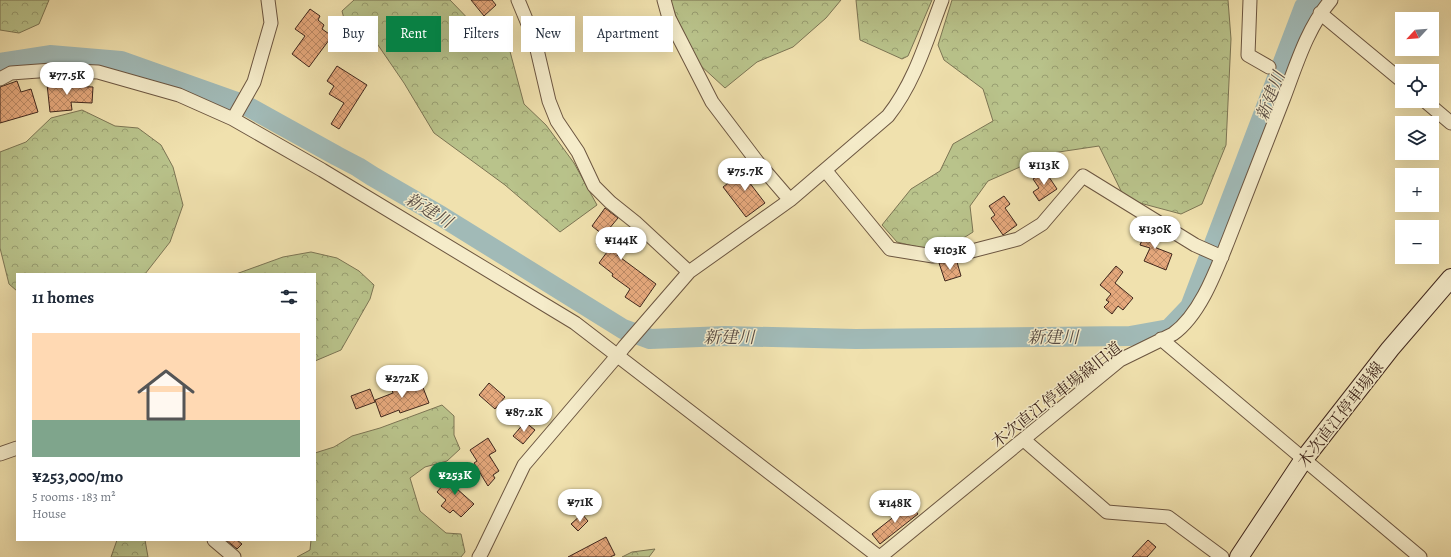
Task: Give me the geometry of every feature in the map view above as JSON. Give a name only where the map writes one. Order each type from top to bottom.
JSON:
[{"type":"main road","name":"木次直江停車場線","points":[[1239,557],[1304,459],[1390,349],[1451,278]]},
{"type":"street","points":[[235,116],[254,82],[272,23],[268,0]]},
{"type":"street","points":[[518,0],[535,41],[549,101],[557,121],[578,152],[594,186],[689,272]]},
{"type":"street","points":[[664,0],[669,18],[712,102],[759,164],[790,200]]},
{"type":"street","points":[[479,557],[524,465],[689,272],[790,200],[888,116],[909,83],[942,0]]},
{"type":"street","points":[[1250,0],[1248,55],[1269,67]]},
{"type":"street","name":"木次直江停車場線旧道","points":[[880,557],[1120,360],[1179,330],[1191,316],[1204,294],[1222,257],[1302,53],[1320,13],[1331,0]]},
{"type":"street","points":[[1320,13],[1395,76]]},
{"type":"street","points":[[0,79],[11,73],[52,70],[98,72],[179,95],[235,116],[620,351],[880,557]]},
{"type":"street","points":[[1433,108],[1451,123]]},
{"type":"street","points":[[825,170],[890,248],[933,256],[964,253],[1018,239],[1042,224],[1083,176],[1195,245],[1222,257]]},
{"type":"street","points":[[1161,340],[1420,557]]},
{"type":"street","points":[[1024,440],[1107,512],[1168,517],[1222,557]]},
{"type":"street","points":[[0,454],[16,448]]},
{"type":"street","points":[[215,541],[234,557]]},
{"type":"green space","points":[[0,0],[49,0],[39,24],[19,33],[0,30]]},
{"type":"green space","points":[[354,0],[450,0],[465,16],[449,16],[449,52],[510,52],[524,104],[546,125],[574,163],[597,205],[560,232],[505,185],[434,133],[404,83],[378,45],[378,16],[343,16],[342,11]]},
{"type":"green space","points":[[670,0],[841,0],[826,18],[793,47],[757,62],[725,88],[700,65],[677,19]]},
{"type":"green space","points":[[856,0],[932,0],[908,56],[902,59],[860,40]]},
{"type":"green space","points":[[952,0],[1228,0],[1231,39],[1226,145],[1202,204],[1181,214],[1125,199],[1099,146],[1052,153],[988,181],[970,206],[973,232],[954,244],[933,251],[897,242],[882,225],[911,189],[940,171],[953,144],[993,121],[983,89],[944,60],[938,45]]},
{"type":"green space","points":[[82,110],[115,126],[138,128],[161,145],[173,167],[183,205],[170,242],[146,273],[16,273],[16,290],[9,284],[0,248],[0,152],[26,142],[51,118]]},
{"type":"green space","points":[[311,252],[337,258],[359,271],[374,285],[370,299],[341,350],[316,361],[316,273],[239,273],[283,257]]},
{"type":"green space","points":[[442,405],[454,416],[454,435],[460,449],[447,461],[425,467],[410,478],[420,511],[446,533],[461,534],[465,552],[461,557],[297,557],[310,550],[311,541],[316,541],[316,453],[334,447],[352,436],[380,428]]},
{"type":"green space","points":[[117,541],[145,541],[148,557],[111,557]]},
{"type":"green space","points":[[655,549],[649,557],[622,557],[632,552]]},
{"type":"building","points":[[471,0],[492,0],[496,5],[484,16]]},
{"type":"building","points":[[310,9],[320,16],[318,20],[324,25],[322,29],[328,33],[328,41],[309,67],[292,54],[305,36],[295,29]]},
{"type":"building","points":[[337,66],[367,85],[339,129],[331,124],[344,103],[329,94],[334,86],[327,81]]},
{"type":"building","points":[[17,81],[21,92],[31,89],[38,112],[0,123],[0,87]]},
{"type":"building","points":[[69,82],[69,86],[93,87],[92,103],[71,102],[72,110],[50,112],[47,84]]},
{"type":"building","points":[[750,166],[758,175],[749,182],[765,203],[746,217],[723,187]]},
{"type":"building","points":[[1045,171],[1057,189],[1039,201],[1033,192],[1039,188],[1033,179]]},
{"type":"building","points":[[1004,196],[1010,204],[1005,208],[1017,225],[1003,235],[991,218],[995,215],[989,206]]},
{"type":"building","points":[[605,208],[618,218],[608,230],[626,244],[617,255],[656,284],[640,307],[625,297],[630,289],[612,276],[613,274],[599,263],[607,252],[596,244],[603,235],[592,226]]},
{"type":"building","points":[[1148,225],[1160,233],[1154,247],[1172,254],[1166,270],[1144,261],[1150,248],[1140,245]]},
{"type":"building","points":[[957,262],[961,276],[945,281],[939,263]]},
{"type":"building","points":[[1116,266],[1123,272],[1115,283],[1133,298],[1123,310],[1118,306],[1112,314],[1104,307],[1109,302],[1106,300],[1111,294],[1100,285]]},
{"type":"building","points":[[412,380],[414,388],[422,385],[429,403],[400,413],[399,410],[381,417],[375,400],[393,393],[391,387]]},
{"type":"building","points":[[489,383],[505,397],[495,409],[479,395]]},
{"type":"building","points":[[370,389],[375,402],[356,409],[351,396]]},
{"type":"building","points":[[525,422],[535,430],[523,444],[513,436]]},
{"type":"building","points":[[488,438],[496,451],[489,455],[499,471],[493,475],[495,478],[488,486],[474,463],[477,461],[470,450]]},
{"type":"building","points":[[456,470],[465,478],[456,488],[474,504],[461,517],[453,510],[450,513],[441,506],[446,500],[437,492]]},
{"type":"building","points":[[910,504],[918,514],[880,544],[872,534]]},
{"type":"building","points":[[582,514],[588,521],[578,531],[571,524]]},
{"type":"building","points":[[606,537],[615,555],[610,557],[568,557]]},
{"type":"building","points":[[1148,540],[1156,547],[1147,557],[1132,557]]},
{"type":"building","points":[[227,541],[238,541],[242,544],[237,549]]},
{"type":"waterway","name":"新建川","points":[[0,63],[50,55],[121,61],[245,105],[358,167],[441,216],[623,329],[650,339],[725,336],[856,339],[1130,336],[1169,329],[1190,307],[1304,7],[1311,0]]}]
